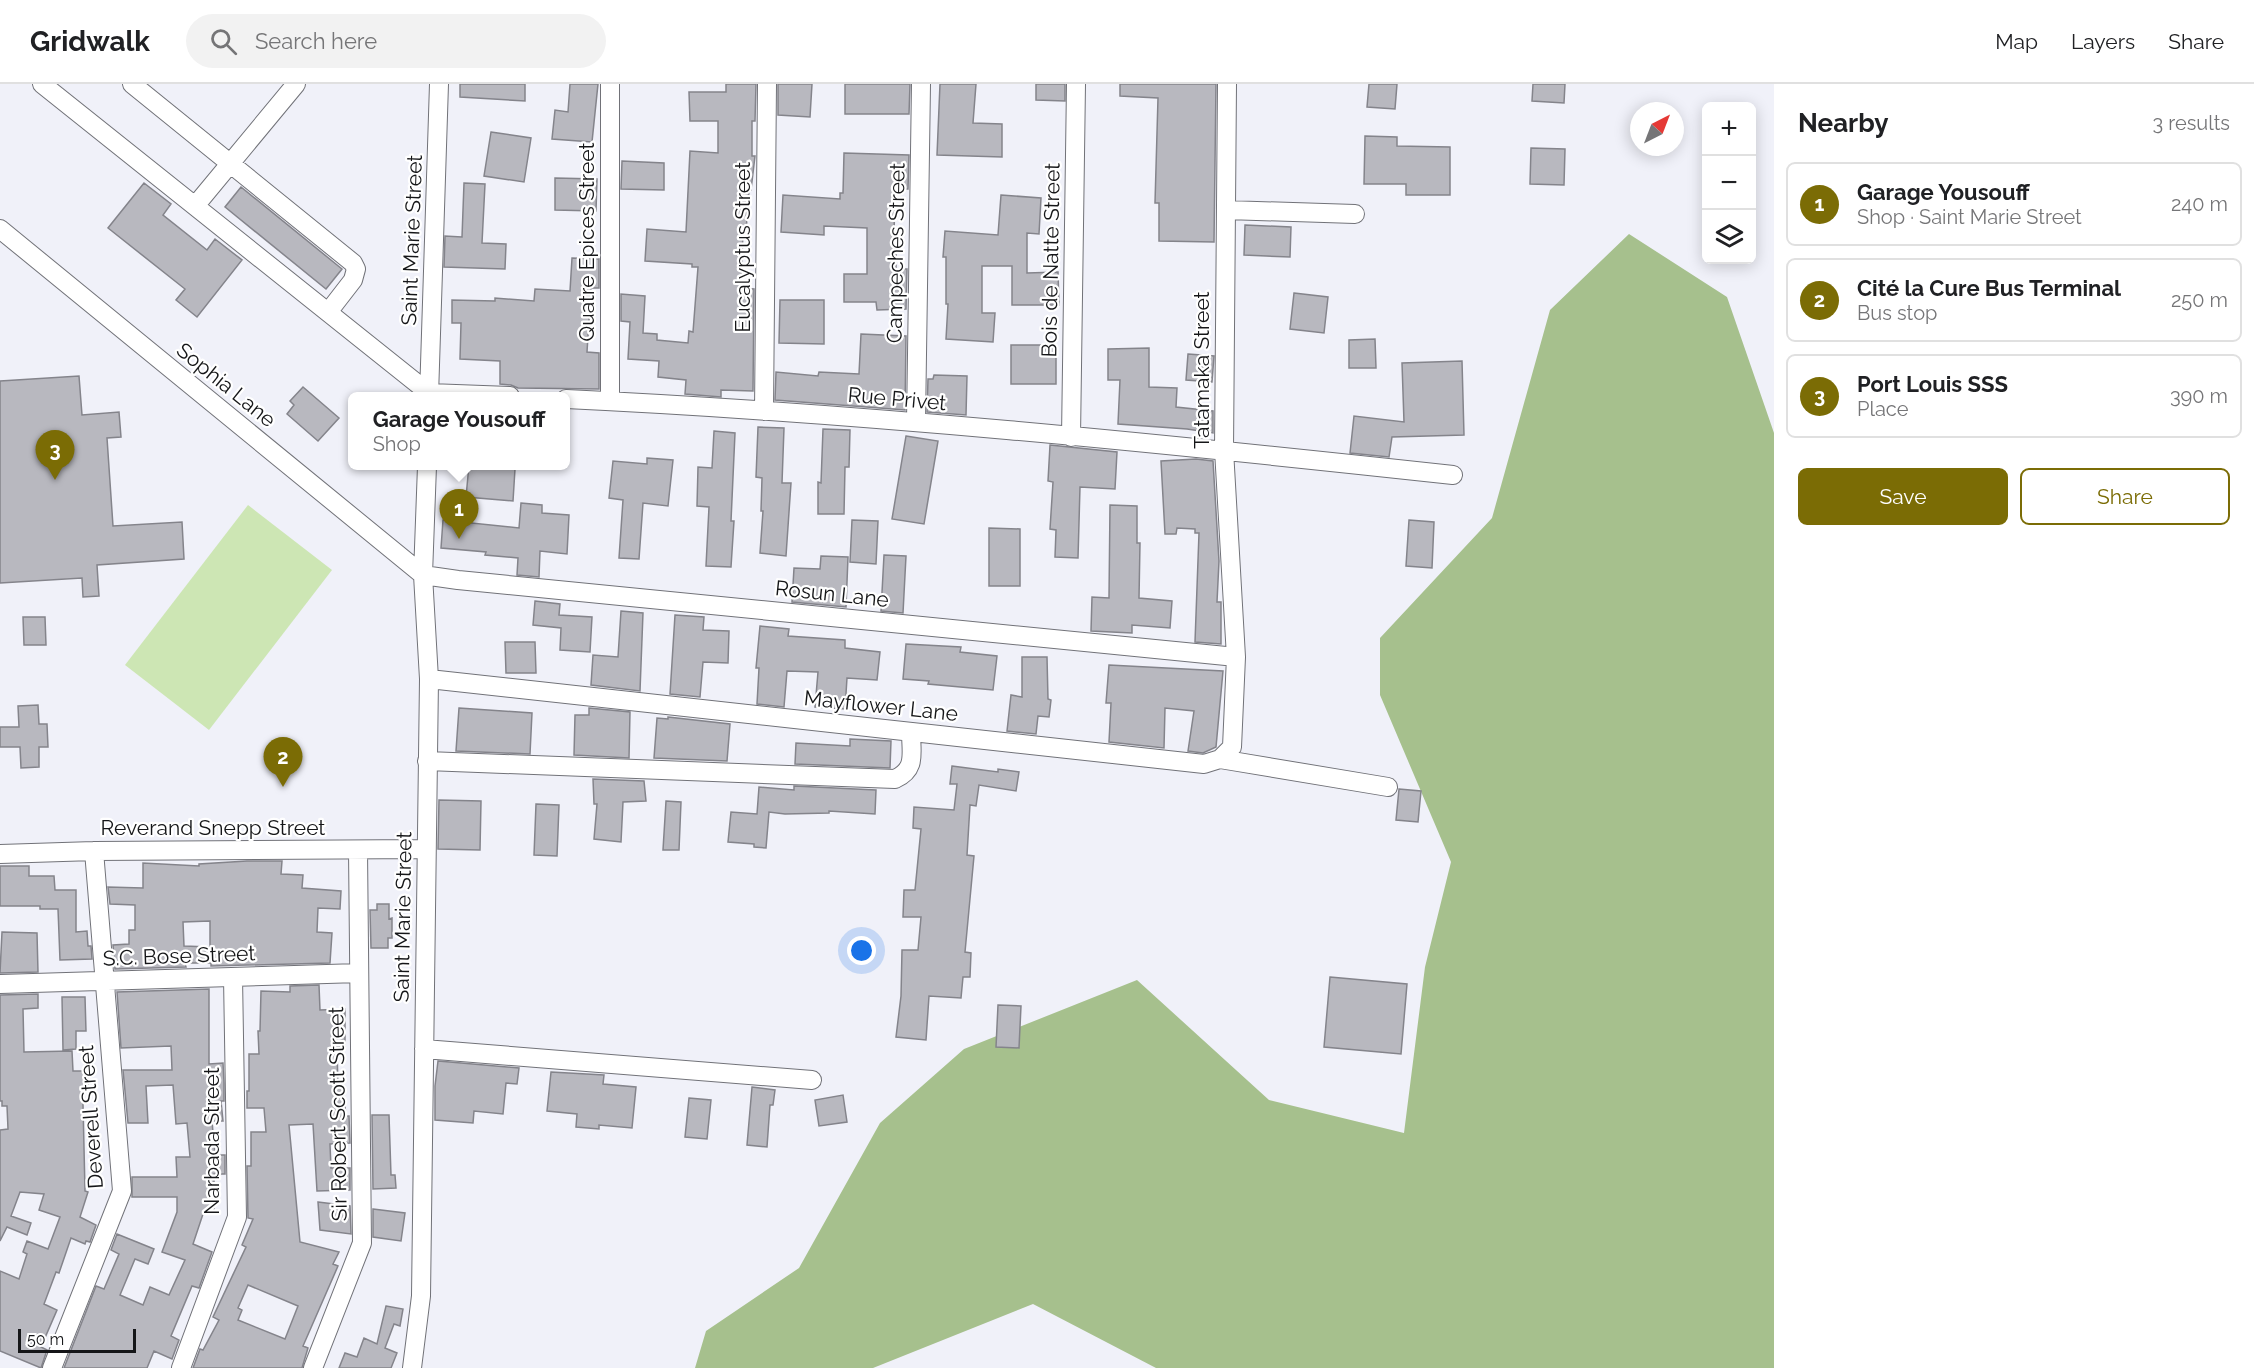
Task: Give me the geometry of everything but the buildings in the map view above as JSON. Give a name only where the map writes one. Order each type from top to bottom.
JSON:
[{"type":"street","points":[[132,84],[353,264],[356,268],[353,280],[329,311]]},
{"type":"street","points":[[195,206],[296,84]]},
{"type":"street","name":"Saint Marie Street","points":[[429,392],[439,84]]},
{"type":"street","name":"Quatre Epices Street","points":[[610,84],[610,401]]},
{"type":"street","name":"Eucalyptus Street","points":[[764,411],[767,84]]},
{"type":"street","name":"Campeches Street","points":[[916,422],[921,84]]},
{"type":"street","name":"Bois de Natte Street","points":[[1071,437],[1076,84]]},
{"type":"street","name":"Tatamaka Street","points":[[1227,84],[1224,450],[1236,657]]},
{"type":"street","points":[[54,88],[195,206],[329,311],[425,392]]},
{"type":"street","points":[[1226,210],[1355,214]]},
{"type":"street","name":"Sophia Lane","points":[[0,229],[423,574]]},
{"type":"street","name":"Rue Privet","points":[[570,399],[916,422],[1224,450],[1453,475]]},
{"type":"street","name":"Saint Marie Street","points":[[412,1368],[421,1296],[429,679],[423,574],[427,470]]},
{"type":"street","name":"Rosun Lane","points":[[423,574],[482,583],[1236,657]]},
{"type":"street","points":[[1220,759],[1232,747],[1236,657]]},
{"type":"street","name":"Mayflower Lane","points":[[429,679],[1204,764],[1220,759],[1388,787]]},
{"type":"street","points":[[427,761],[895,779],[906,774],[911,766],[911,732]]},
{"type":"street","name":"Reverand Snepp Street","points":[[0,854],[94,851],[426,849]]},
{"type":"street","name":"Sir Robert Scott Street","points":[[313,1368],[362,1243],[358,850]]},
{"type":"street","name":"Deverell Street","points":[[52,1368],[122,1191],[94,851]]},
{"type":"street","name":"S.C. Bose Street","points":[[0,984],[359,973]]},
{"type":"street","name":"Narbada Street","points":[[181,1368],[237,1216],[233,976]]},
{"type":"street","points":[[424,1049],[812,1080]]},
{"type":"green space","points":[[1629,234],[1727,297],[1774,433],[1774,1368],[1156,1368],[1033,1304],[873,1368],[695,1368],[706,1331],[799,1268],[880,1123],[964,1049],[1137,980],[1269,1100],[1404,1133],[1425,967],[1451,862],[1380,695],[1380,638],[1492,518],[1550,310]]},
{"type":"green space","points":[[248,505],[332,570],[209,730],[125,665]]},
{"type":"place","name":"Port Louis SSS","points":[[55,480]]},
{"type":"place","name":"Garage Yousouff","points":[[459,539]]},
{"type":"place","name":"Cité la Cure Bus Terminal","points":[[283,787]]}]
